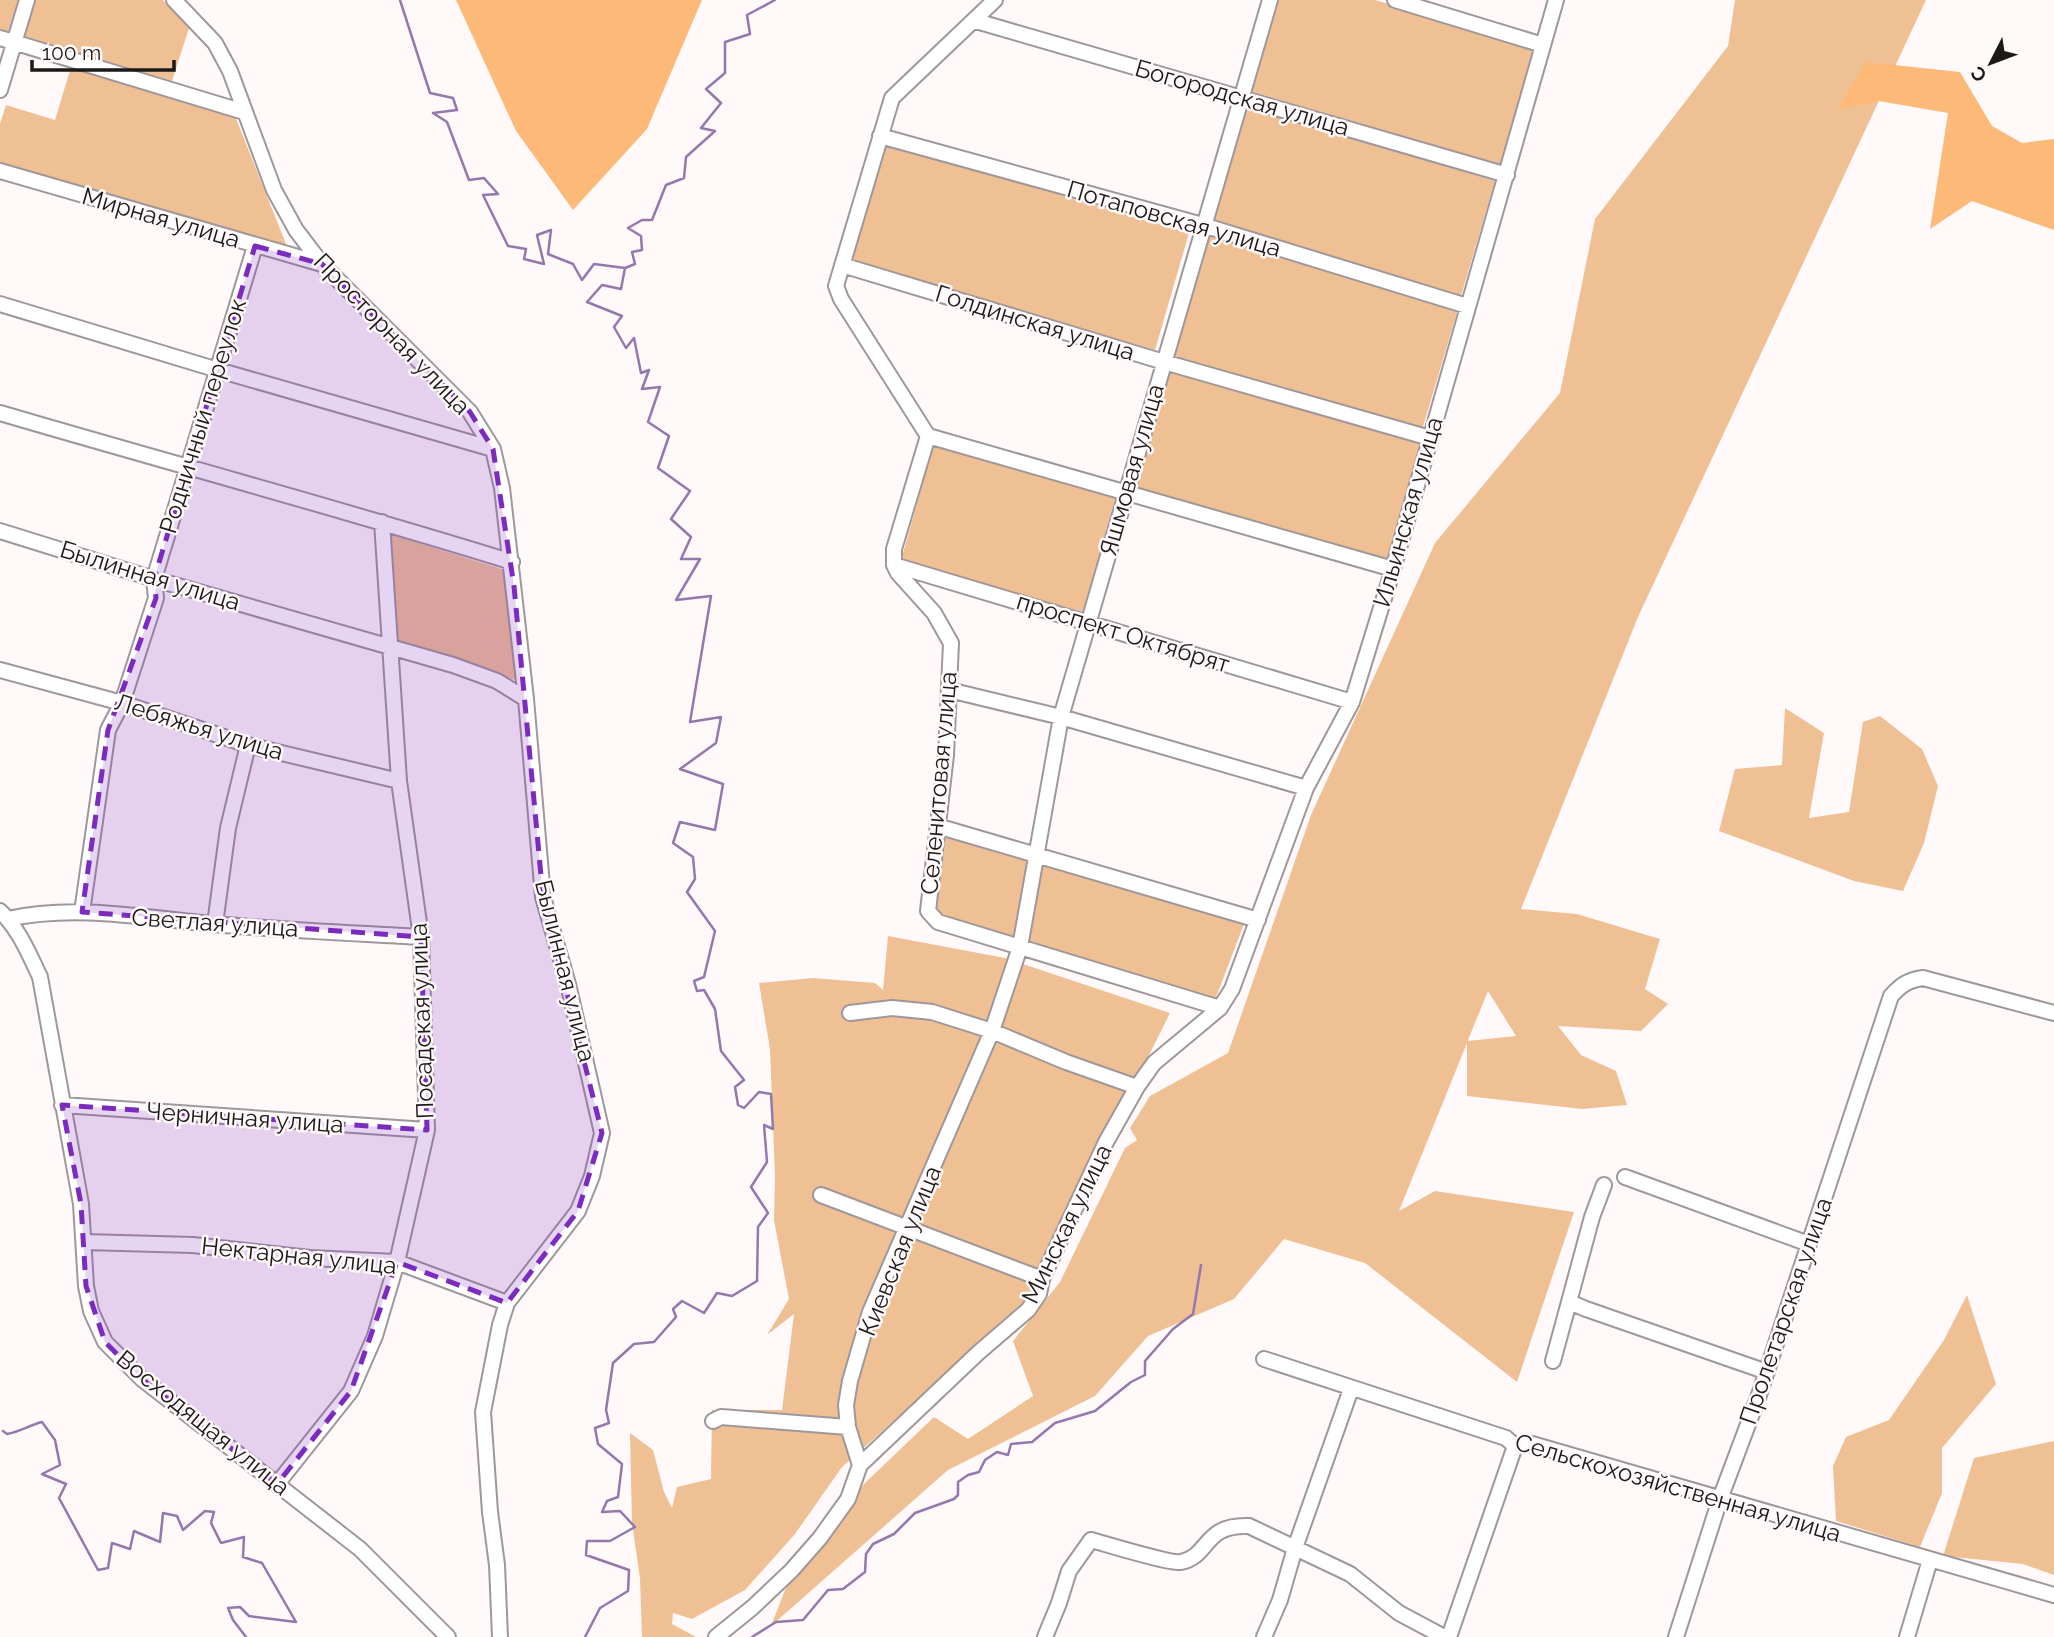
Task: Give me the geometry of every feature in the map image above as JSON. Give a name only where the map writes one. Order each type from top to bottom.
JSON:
[{"type":"street","points":[[0,90],[7,40],[27,0]]},
{"type":"street","name":"Просторная улица","points":[[174,0],[215,43],[230,71],[274,190],[296,230],[322,264],[470,412],[493,449],[502,488],[512,562],[526,699]]},
{"type":"street","points":[[995,0],[892,97],[836,286],[841,299],[928,436],[1393,569]]},
{"type":"street","name":"Яшмовая улица","points":[[1020,947],[1061,717],[1270,0]]},
{"type":"street","points":[[1395,0],[1543,45]]},
{"type":"street","name":"Ильинская улица","points":[[1220,1008],[1232,989],[1306,788],[1352,702],[1393,569],[1556,0]]},
{"type":"street","name":"Богородская улица","points":[[975,21],[1507,175]]},
{"type":"street","points":[[7,40],[244,113]]},
{"type":"street","name":"Потаповская улица","points":[[880,136],[1206,226],[1467,306]]},
{"type":"street","name":"Мирная улица","points":[[0,171],[322,264]]},
{"type":"street","name":"Родничный переулок","points":[[82,912],[108,730],[122,703],[156,598],[154,579],[255,246]]},
{"type":"street","name":"Голдинская улица","points":[[842,265],[1164,362],[1430,438]]},
{"type":"street","points":[[0,304],[493,449]]},
{"type":"street","points":[[0,413],[512,562]]},
{"type":"street","points":[[894,565],[894,549],[928,436]]},
{"type":"street","name":"Посадская улица","points":[[277,1484],[351,1391],[375,1336],[397,1262],[427,1130],[421,937],[399,781],[382,522]]},
{"type":"street","name":"Былинная улица","points":[[0,531],[154,579],[453,665],[497,681],[526,699],[543,897],[568,984],[602,1133],[592,1176],[578,1211],[507,1303],[500,1325],[483,1412],[490,1512],[497,1565],[500,1637]]},
{"type":"street","name":"проспект Октябрят","points":[[894,565],[1352,702]]},
{"type":"street","name":"Селенитовая улица","points":[[894,565],[934,613],[951,643],[946,755],[928,911],[938,922],[1020,947]]},
{"type":"street","name":"Лебяжья улица","points":[[0,670],[122,703],[248,745],[399,781]]},
{"type":"street","points":[[949,690],[1061,717],[1306,788]]},
{"type":"street","points":[[215,924],[228,828],[248,745]]},
{"type":"street","points":[[937,826],[1258,920]]},
{"type":"street","name":"Светлая улица","points":[[4,915],[82,912],[215,924],[421,937]]},
{"type":"street","name":"Восходящая улица","points":[[4,915],[24,944],[40,977],[80,1204],[86,1286],[91,1311],[105,1342],[142,1379],[360,1549],[448,1637]]},
{"type":"street","points":[[1020,947],[1220,1008]]},
{"type":"street","name":"Киевская улица","points":[[860,1465],[848,1427],[846,1405],[870,1312],[992,1031],[1020,947]]},
{"type":"street","name":"Пролетарская улица","points":[[1676,1637],[1720,1499],[1767,1372],[1854,1115],[1891,996],[1911,979],[1923,978],[2054,1013]]},
{"type":"street","points":[[850,1013],[892,1008],[932,1012],[992,1031],[1066,1062],[1137,1087]]},
{"type":"street","name":"Минская улица","points":[[860,1465],[978,1353],[1028,1310],[1039,1294],[1042,1279],[1106,1142],[1137,1087],[1154,1063],[1220,1008]]},
{"type":"street","name":"Черничная улица","points":[[62,1105],[427,1130]]},
{"type":"street","points":[[1625,1177],[1809,1244]]},
{"type":"street","points":[[1553,1361],[1592,1217],[1604,1185]]},
{"type":"street","points":[[821,1195],[1042,1279]]},
{"type":"street","name":"Нектарная улица","points":[[84,1242],[193,1245],[310,1258],[397,1262],[507,1303]]},
{"type":"street","points":[[1569,1301],[1586,1310],[1767,1372]]},
{"type":"street","name":"Сельскохозяйственная улица","points":[[1265,1359],[1506,1438],[1515,1446],[1532,1444],[2054,1595]]},
{"type":"street","points":[[1264,1637],[1280,1600],[1295,1548],[1351,1389]]},
{"type":"street","points":[[713,1421],[721,1417],[848,1427]]},
{"type":"street","points":[[1045,1637],[1069,1571],[1091,1539],[1178,1563],[1193,1558],[1211,1536],[1232,1525],[1250,1526],[1350,1574],[1399,1613],[1446,1637],[1515,1446]]},
{"type":"street","points":[[716,1637],[791,1571],[820,1538],[848,1499],[860,1465]]},
{"type":"street","points":[[1907,1637],[1930,1560]]},
{"type":"highlighted area","points":[[255,246],[322,264],[470,412],[493,449],[514,586],[543,897],[602,1133],[578,1211],[507,1303],[397,1262],[351,1391],[277,1484],[142,1379],[105,1342],[86,1286],[81,1204],[62,1105],[427,1130],[421,937],[82,912],[108,730],[156,598],[154,579]]},
{"type":"shaded area","points":[[0,0],[18,0],[8,32],[0,30]]},
{"type":"shaded area","points":[[33,0],[163,0],[189,28],[172,81],[22,38]]},
{"type":"shaded area","points":[[456,0],[702,0],[647,129],[573,210],[516,131]]},
{"type":"shaded area","points":[[1277,0],[1375,0],[1535,48],[1500,165],[1250,91]]},
{"type":"shaded area","points":[[1735,0],[1926,0],[1638,617],[1521,909],[1577,914],[1660,939],[1645,989],[1668,1004],[1641,1031],[1558,1026],[1581,1055],[1616,1071],[1627,1105],[1582,1109],[1467,1096],[1467,1043],[1399,1211],[1435,1191],[1574,1212],[1517,1382],[1365,1263],[1284,1239],[1234,1299],[1148,1336],[1095,1396],[948,1470],[771,1626],[785,1590],[864,1484],[934,1417],[968,1439],[1033,1396],[1013,1341],[1060,1282],[1125,1148],[1137,1140],[1130,1128],[1150,1096],[1228,1053],[1311,815],[1435,543],[1560,393],[1595,219],[1728,46]],"holes":[[[1488,991],[1516,1036],[1468,1041]]]},
{"type":"shaded area","points":[[1866,62],[1960,72],[1992,126],[2022,143],[2054,139],[2054,230],[1972,201],[1930,229],[1948,113],[1879,101],[1837,110]]},
{"type":"shaded area","points":[[71,67],[235,116],[288,249],[0,162],[0,124],[6,105],[55,120]]},
{"type":"shaded area","points":[[1247,106],[1495,181],[1461,296],[1213,222]]},
{"type":"shaded area","points":[[886,144],[1189,233],[1155,350],[852,261]]},
{"type":"shaded area","points":[[1209,236],[1458,309],[1422,430],[1173,357]]},
{"type":"shaded area","points":[[1170,369],[1422,445],[1388,559],[1134,488]]},
{"type":"shaded area","points":[[934,444],[1116,496],[1083,612],[901,560]]},
{"type":"shaded area","points":[[390,534],[505,570],[518,681],[397,644]]},
{"type":"shaded area","points":[[1785,708],[1824,733],[1809,818],[1849,812],[1863,722],[1880,716],[1922,749],[1938,786],[1924,843],[1903,891],[1854,881],[1719,831],[1735,769],[1782,765]]},
{"type":"shaded area","points":[[944,833],[1030,858],[1013,938],[936,912]]},
{"type":"shaded area","points":[[1044,863],[1244,924],[1215,1000],[1027,944]]},
{"type":"shaded area","points":[[888,936],[1005,958],[1170,1013],[1024,1305],[842,1467],[795,1534],[745,1590],[692,1619],[673,1613],[672,1624],[696,1637],[642,1637],[640,1578],[632,1523],[630,1433],[653,1450],[664,1492],[672,1508],[677,1487],[711,1479],[712,1410],[782,1410],[794,1314],[767,1335],[789,1299],[774,1220],[770,1049],[759,983],[813,978],[875,983],[883,990]]},
{"type":"shaded area","points":[[1967,1295],[1996,1384],[1942,1448],[1942,1493],[1920,1547],[1836,1521],[1833,1466],[1846,1437],[1889,1420],[1944,1340]]},
{"type":"shaded area","points":[[2054,1441],[2054,1575],[2023,1564],[1943,1556],[1974,1458]]},
{"type":"waterway","points":[[400,0],[430,93],[453,98],[457,110],[433,113],[447,122],[469,180],[484,178],[498,194],[483,195],[508,246],[526,249],[524,259],[544,264],[537,235],[551,230],[548,254],[573,264],[582,280],[594,264],[625,268],[621,289],[602,285],[587,302],[622,316],[614,327],[626,348],[634,338],[641,373],[649,370],[642,389],[660,387],[648,422],[669,436],[658,468],[690,491],[671,519],[691,537],[681,559],[700,559],[676,600],[711,596],[690,722],[721,717],[716,743],[680,769],[723,784],[715,830],[680,822],[673,843],[693,857],[695,879],[687,892],[715,931],[704,977],[694,981],[697,991],[704,990],[715,1009],[721,1051],[744,1080],[735,1087],[738,1105],[744,1108],[759,1092],[771,1094],[773,1129],[764,1125],[767,1162],[751,1187],[768,1213],[758,1227],[757,1281],[732,1296],[717,1293],[704,1313],[682,1301],[673,1309],[676,1317],[654,1342],[634,1344],[613,1363],[606,1410],[609,1423],[595,1428],[598,1444],[622,1464],[618,1497],[607,1501],[602,1512],[620,1511],[635,1527],[610,1541],[587,1541],[586,1555],[629,1570],[628,1591],[600,1608],[585,1637]]},
{"type":"waterway","points":[[625,268],[635,264],[632,252],[642,250],[641,236],[628,228],[642,220],[652,220],[666,185],[684,178],[686,157],[715,131],[701,128],[721,103],[706,89],[725,73],[725,42],[750,34],[747,15],[775,0]]},
{"type":"waterway","points":[[752,1637],[776,1622],[803,1620],[828,1590],[843,1589],[865,1572],[866,1554],[873,1544],[894,1534],[915,1513],[954,1499],[958,1495],[958,1482],[979,1472],[985,1460],[997,1452],[1008,1455],[1011,1444],[1032,1442],[1055,1423],[1095,1411],[1131,1382],[1145,1375],[1145,1361],[1173,1329],[1193,1314],[1201,1265]]},
{"type":"waterway","points":[[3,1431],[12,1433],[42,1422],[55,1440],[60,1465],[42,1474],[66,1484],[59,1498],[98,1570],[108,1568],[112,1543],[130,1549],[134,1531],[160,1542],[163,1513],[177,1516],[183,1530],[205,1511],[214,1512],[211,1523],[221,1543],[244,1537],[243,1557],[262,1563],[296,1622],[249,1616],[240,1607],[228,1608],[246,1637]]}]
